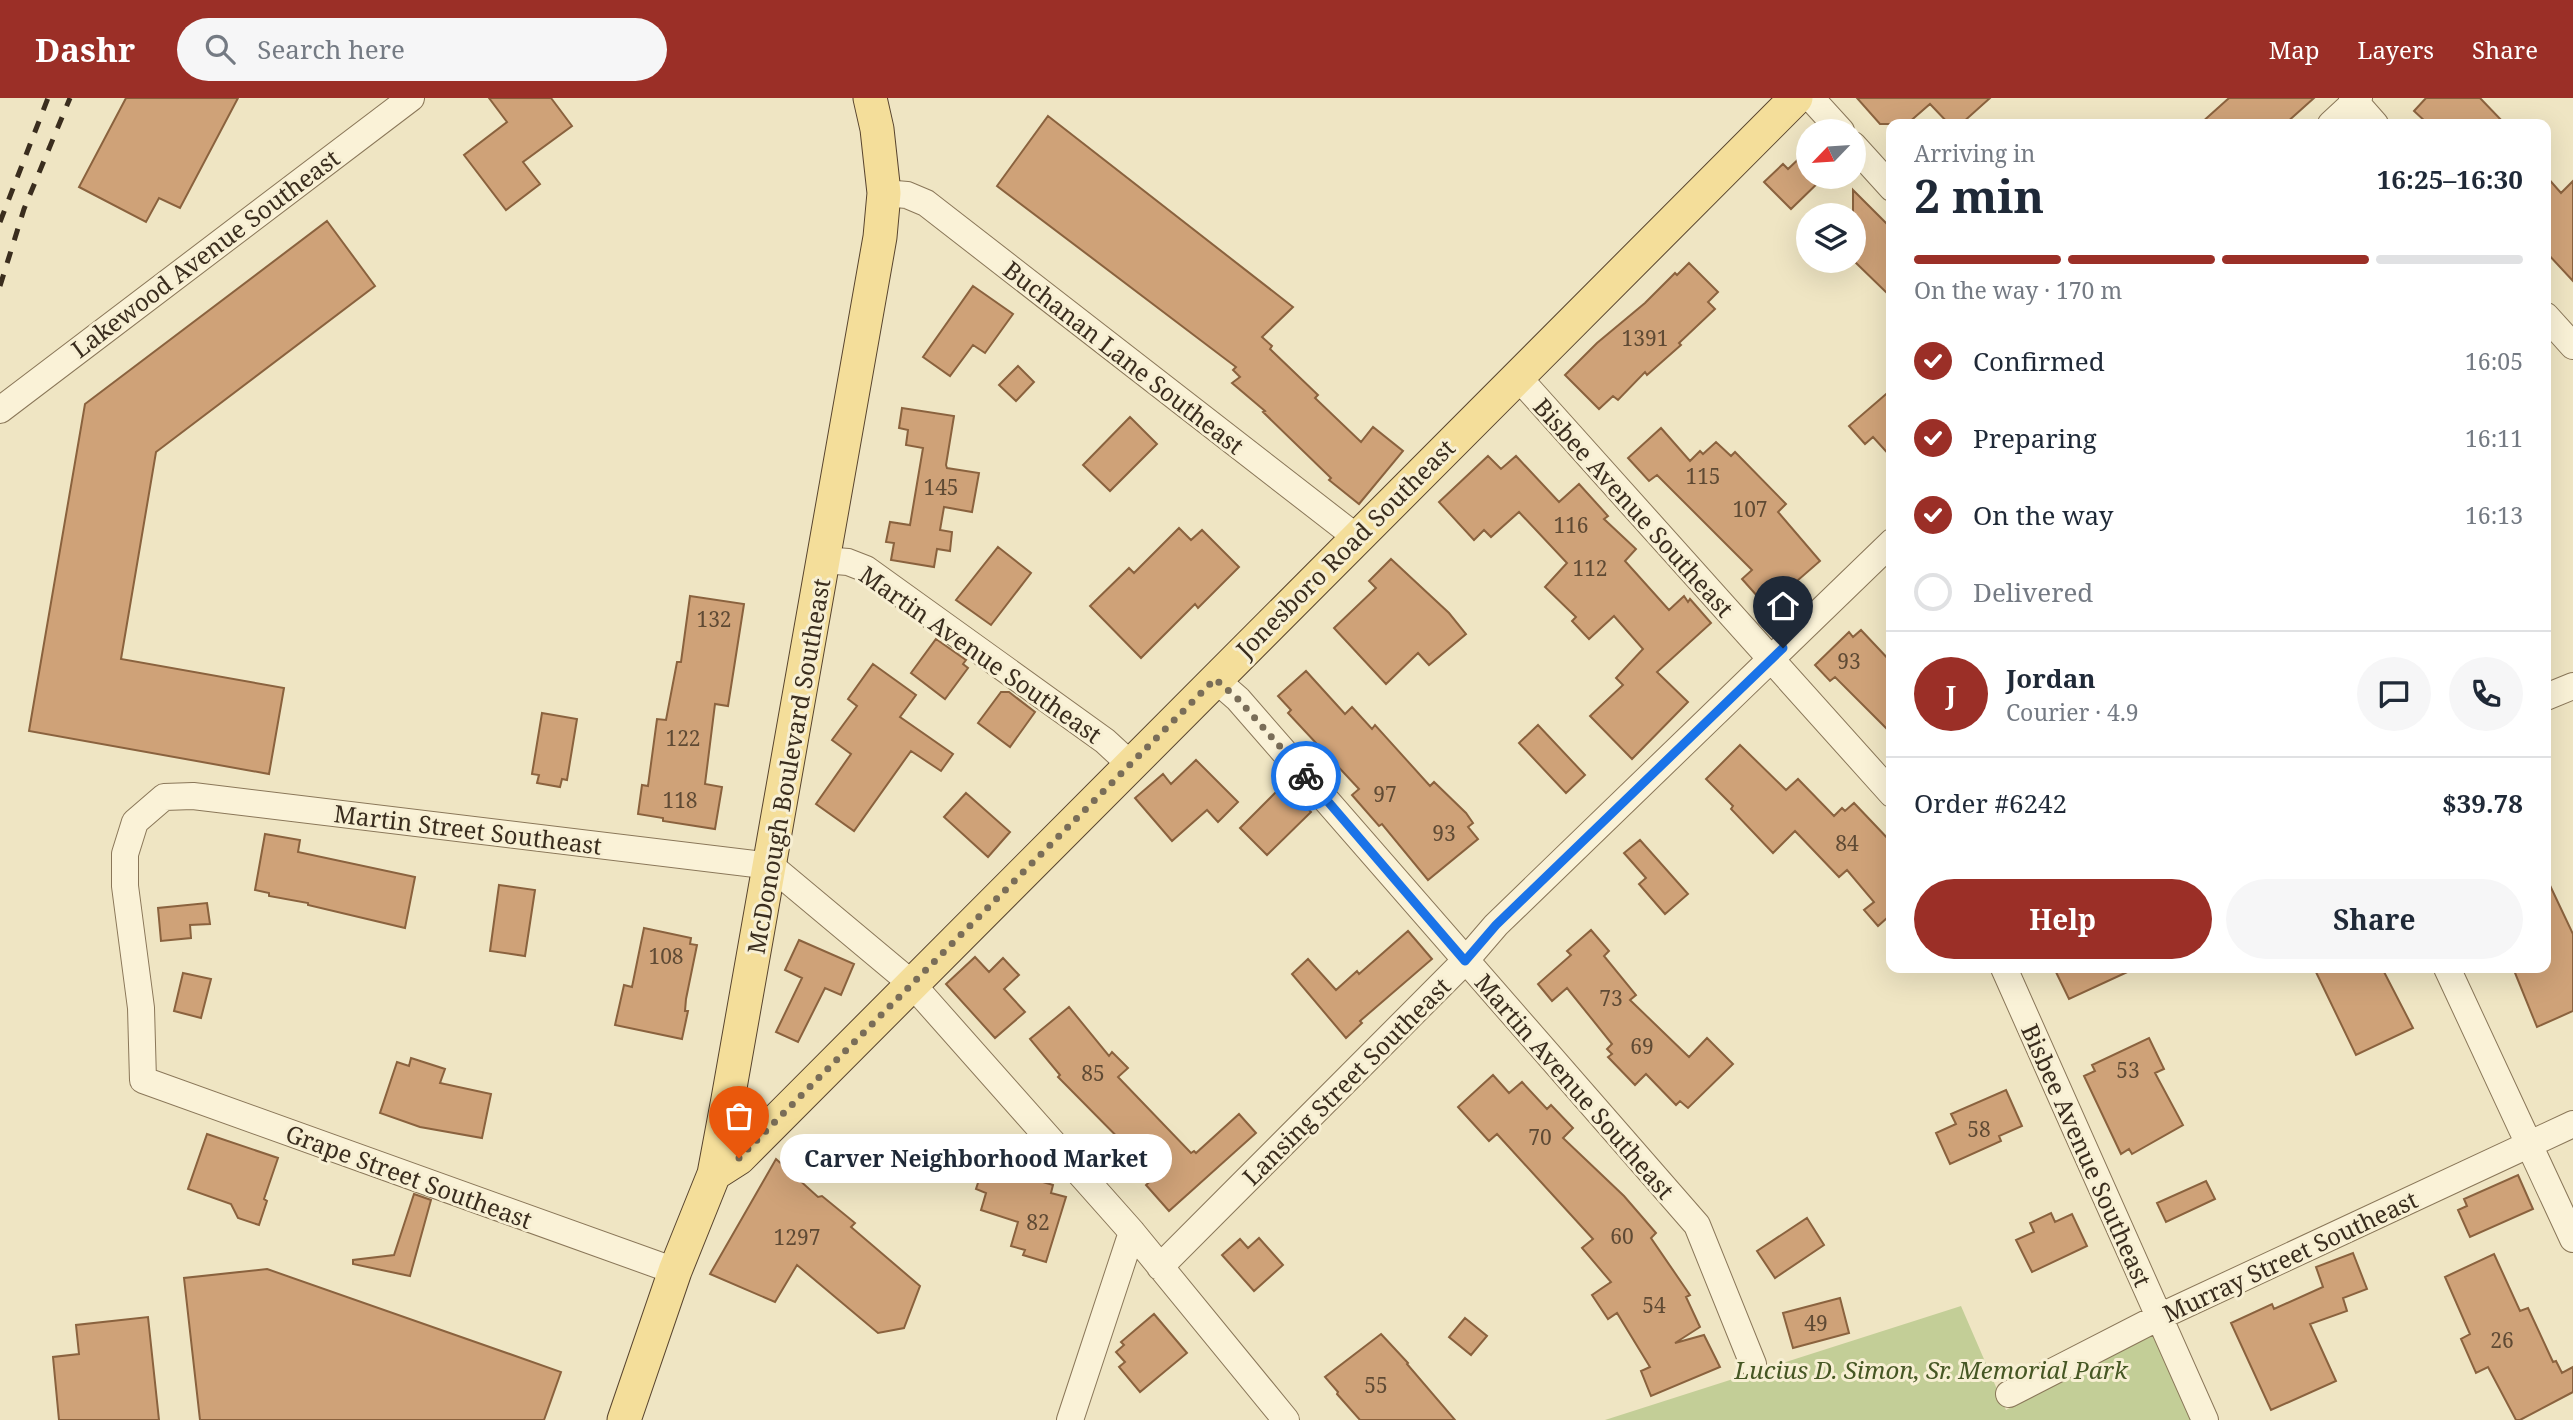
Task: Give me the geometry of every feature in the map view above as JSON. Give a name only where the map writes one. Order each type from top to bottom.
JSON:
[{"type":"main road","name":"McDonough Boulevard Southeast","points":[[624,1420],[676,1271],[715,1174],[880,237],[884,193],[877,129],[870,98]]},
{"type":"main road","name":"Jonesboro Road Southeast","points":[[715,1174],[739,1158],[1796,98]]},
{"type":"street","name":"Lakewood Avenue Southeast","points":[[0,410],[411,98]]},
{"type":"street","points":[[1811,98],[1829,119]]},
{"type":"street","points":[[2337,119],[2355,99],[2371,119]]},
{"type":"street","points":[[1866,159],[1886,181]]},
{"type":"street","name":"Buchanan Lane Southeast","points":[[884,193],[907,195],[926,203],[1356,537]]},
{"type":"street","points":[[2551,322],[2573,346]]},
{"type":"street","name":"Bisbee Avenue Southeast","points":[[1517,376],[1886,786]]},
{"type":"street","name":"Lansing Street Southeast","points":[[1160,1267],[1465,961],[1496,925],[1886,548]]},
{"type":"street","name":"Martin Avenue Southeast","points":[[824,560],[848,562],[866,569],[1105,741],[1130,764]]},
{"type":"street","name":"Martin Avenue Southeast","points":[[1215,679],[1238,699],[1697,1225],[1753,1364]]},
{"type":"street","points":[[2551,696],[2573,686]]},
{"type":"street","name":"Martin Street Southeast","points":[[143,1080],[141,1008],[125,886],[125,853],[135,822],[164,797],[193,796],[771,866]]},
{"type":"street","points":[[771,866],[911,983],[1132,1232],[1286,1420]]},
{"type":"street","name":"Bisbee Avenue Southeast","points":[[2006,973],[2204,1420]]},
{"type":"street","points":[[2448,973],[2573,1239]]},
{"type":"street","name":"Grape Street Southeast","points":[[143,1080],[676,1271]]},
{"type":"street","name":"Murray Street Southeast","points":[[2009,1394],[2159,1317],[2573,1124]]},
{"type":"street","points":[[1070,1420],[1132,1232]]},
{"type":"green space","name":"Lucius D. Simon, Sr. Memorial Park","points":[[1961,1306],[2006,1410],[2155,1330],[2195,1420],[1605,1420]]},
{"type":"building","points":[[126,98],[238,98],[180,208],[159,198],[146,222],[79,187]]},
{"type":"building","points":[[489,98],[551,98],[572,126],[523,162],[540,184],[506,210],[464,155],[507,122]]},
{"type":"building","points":[[1857,98],[1990,98],[1967,119],[1944,119],[1930,104],[1913,119],[1886,119],[1886,124],[1880,124]]},
{"type":"building","points":[[2229,98],[2314,98],[2291,119],[2206,119]]},
{"type":"building","points":[[2426,98],[2480,98],[2500,119],[2423,119],[2414,111]]},
{"type":"building","points":[[1048,116],[1293,307],[1262,337],[1272,346],[1270,349],[1318,395],[1315,398],[1361,442],[1373,427],[1403,451],[1359,504],[1329,480],[1331,478],[1263,412],[1265,411],[1232,383],[1240,377],[1233,370],[1236,367],[997,186]]},
{"type":"building","points":[[1796,161],[1796,189],[1812,189],[1791,209],[1764,182],[1783,164],[1788,169]]},
{"type":"building","points":[[2573,181],[2573,281],[2551,257],[2551,182],[2561,193]]},
{"type":"building","points":[[1853,190],[1866,203],[1853,203]]},
{"type":"building","points":[[1866,203],[1886,223],[1886,292],[1866,273]]},
{"type":"building","points":[[327,221],[375,286],[156,452],[121,659],[284,688],[269,774],[29,731],[85,404]]},
{"type":"building","points":[[1689,263],[1718,292],[1708,302],[1715,309],[1679,343],[1681,345],[1647,375],[1645,372],[1618,400],[1613,396],[1599,409],[1565,375],[1597,343]]},
{"type":"building","points":[[973,286],[1013,314],[985,353],[973,345],[950,376],[923,357]]},
{"type":"building","points":[[1018,366],[1034,382],[1016,401],[999,385]]},
{"type":"building","points":[[1886,394],[1886,451],[1873,437],[1865,444],[1849,426]]},
{"type":"building","points":[[902,408],[954,416],[947,468],[979,473],[972,512],[944,507],[940,530],[952,532],[950,551],[937,549],[934,567],[891,560],[894,543],[886,542],[890,522],[910,525],[923,448],[906,445],[908,430],[899,428]]},
{"type":"building","points":[[1130,417],[1157,444],[1110,491],[1083,465]]},
{"type":"building","points":[[1661,428],[1690,461],[1700,451],[1703,454],[1716,442],[1731,456],[1735,452],[1786,504],[1778,512],[1820,561],[1767,607],[1742,579],[1752,570],[1657,475],[1649,481],[1628,458]]},
{"type":"building","points":[[1488,456],[1501,469],[1516,456],[1559,502],[1579,484],[1608,516],[1604,519],[1636,549],[1625,561],[1669,610],[1684,596],[1688,602],[1690,599],[1711,623],[1657,672],[1688,702],[1632,759],[1590,716],[1623,685],[1616,678],[1643,649],[1614,616],[1589,639],[1572,621],[1576,617],[1545,587],[1567,563],[1519,512],[1491,537],[1484,530],[1474,540],[1439,502]]},
{"type":"building","points":[[1179,528],[1191,540],[1202,530],[1239,567],[1198,608],[1195,604],[1141,658],[1090,606],[1129,568],[1134,573]]},
{"type":"building","points":[[998,547],[1031,573],[991,625],[956,600]]},
{"type":"building","points":[[1391,559],[1449,613],[1466,634],[1429,665],[1418,653],[1386,684],[1334,628],[1376,588],[1369,581]]},
{"type":"building","points":[[690,596],[744,604],[728,706],[715,704],[705,784],[722,787],[715,829],[638,814],[642,785],[648,786],[657,719],[666,720],[677,662],[681,662]]},
{"type":"building","points":[[1861,630],[1886,657],[1886,728],[1835,677],[1830,681],[1815,665],[1849,632],[1853,637]]},
{"type":"building","points":[[936,639],[966,660],[963,664],[968,668],[945,699],[911,673]]},
{"type":"building","points":[[873,664],[916,695],[900,717],[953,754],[941,771],[911,751],[854,831],[816,804],[851,754],[832,740],[857,706],[848,699]]},
{"type":"building","points":[[1306,671],[1345,714],[1352,707],[1372,729],[1375,725],[1430,786],[1434,782],[1473,823],[1468,827],[1478,839],[1428,880],[1382,824],[1379,826],[1352,795],[1359,789],[1288,713],[1291,710],[1278,696]]},
{"type":"building","points":[[1001,692],[1009,692],[1035,712],[1010,747],[978,723]]},
{"type":"building","points":[[542,713],[577,719],[567,780],[562,779],[560,787],[537,783],[539,775],[532,774]]},
{"type":"building","points":[[1538,725],[1585,775],[1566,793],[1519,743]]},
{"type":"building","points":[[1740,745],[1786,790],[1798,779],[1834,816],[1842,808],[1845,811],[1854,803],[1886,837],[1886,919],[1878,926],[1864,910],[1874,902],[1847,870],[1839,877],[1795,831],[1773,853],[1706,779]]},
{"type":"building","points":[[1196,760],[1238,802],[1218,822],[1207,810],[1172,841],[1135,798],[1163,774],[1171,784]]},
{"type":"building","points":[[1280,788],[1290,799],[1294,794],[1311,812],[1267,855],[1240,828]]},
{"type":"building","points":[[966,793],[1010,832],[988,857],[944,817]]},
{"type":"building","points":[[265,834],[300,840],[298,852],[415,877],[405,928],[308,903],[269,896],[269,893],[255,890]]},
{"type":"building","points":[[1640,840],[1688,894],[1665,914],[1639,884],[1646,878],[1624,853]]},
{"type":"building","points":[[499,885],[535,890],[525,956],[490,951]]},
{"type":"building","points":[[2551,888],[2573,934],[2573,1011],[2537,1027],[2515,973],[2551,973]]},
{"type":"building","points":[[207,903],[210,924],[190,925],[191,938],[161,941],[158,908]]},
{"type":"building","points":[[644,928],[691,938],[690,944],[697,945],[686,999],[685,1011],[688,1011],[682,1039],[615,1025],[624,985],[632,987]]},
{"type":"building","points":[[1591,930],[1609,951],[1604,956],[1636,995],[1630,1000],[1689,1057],[1707,1038],[1733,1064],[1688,1108],[1680,1101],[1676,1105],[1646,1074],[1635,1085],[1608,1057],[1612,1054],[1607,1049],[1612,1044],[1567,988],[1552,1001],[1538,984],[1571,955],[1567,951]]},
{"type":"building","points":[[1408,931],[1432,959],[1360,1021],[1362,1023],[1346,1038],[1292,974],[1308,959],[1336,990],[1357,971],[1359,974]]},
{"type":"building","points":[[799,940],[854,964],[841,995],[825,988],[798,1042],[776,1032],[802,978],[785,970]]},
{"type":"building","points":[[975,957],[989,972],[1003,958],[1019,975],[1004,989],[1025,1012],[995,1038],[946,984]]},
{"type":"building","points":[[183,973],[211,979],[201,1018],[174,1011]]},
{"type":"building","points":[[2056,973],[2125,973],[2069,999]]},
{"type":"building","points":[[2316,973],[2385,973],[2413,1028],[2356,1055]]},
{"type":"building","points":[[1069,1007],[1109,1056],[1112,1052],[1128,1068],[1118,1077],[1191,1153],[1196,1153],[1239,1114],[1256,1133],[1169,1211],[1146,1185],[1156,1176],[1058,1077],[1060,1075],[1030,1039]]},
{"type":"building","points":[[2149,1038],[2164,1069],[2155,1073],[2183,1125],[2132,1154],[2129,1149],[2121,1154],[2084,1076],[2095,1071],[2092,1065]]},
{"type":"building","points":[[411,1058],[445,1069],[440,1083],[491,1094],[482,1138],[420,1127],[380,1113],[397,1062],[409,1066]]},
{"type":"building","points":[[1493,1075],[1509,1093],[1522,1082],[1547,1109],[1551,1105],[1573,1128],[1563,1138],[1624,1196],[1656,1233],[1651,1238],[1690,1295],[1686,1297],[1700,1327],[1675,1343],[1704,1335],[1720,1367],[1651,1396],[1641,1371],[1650,1367],[1617,1313],[1608,1319],[1592,1295],[1611,1282],[1582,1248],[1593,1239],[1497,1134],[1489,1141],[1458,1107]]},
{"type":"building","points":[[2006,1090],[2022,1126],[1999,1136],[2001,1141],[1950,1164],[1936,1133],[1956,1124],[1951,1114]]},
{"type":"building","points":[[207,1134],[278,1158],[264,1199],[267,1201],[259,1225],[238,1218],[231,1204],[188,1189]]},
{"type":"building","points":[[989,1149],[1028,1162],[1023,1176],[1053,1185],[1051,1193],[1066,1197],[1046,1262],[1023,1255],[1025,1250],[1011,1246],[1018,1222],[981,1210],[986,1193],[976,1189]]},
{"type":"building","points":[[776,1159],[818,1197],[822,1196],[855,1223],[851,1227],[920,1286],[904,1328],[878,1333],[797,1265],[775,1302],[710,1274]]},
{"type":"building","points":[[2518,1175],[2533,1209],[2470,1237],[2458,1210],[2467,1206],[2464,1199]]},
{"type":"building","points":[[2206,1181],[2215,1199],[2166,1222],[2157,1203]]},
{"type":"building","points":[[414,1194],[431,1200],[410,1276],[353,1264],[353,1260],[394,1255]]},
{"type":"building","points":[[2051,1213],[2055,1222],[2072,1214],[2087,1246],[2032,1272],[2016,1240],[2034,1232],[2030,1223]]},
{"type":"building","points":[[1807,1218],[1824,1245],[1775,1278],[1757,1251]]},
{"type":"building","points":[[1259,1238],[1283,1265],[1254,1291],[1222,1255],[1240,1239],[1248,1248]]},
{"type":"building","points":[[2353,1253],[2367,1289],[2343,1298],[2347,1311],[2310,1324],[2336,1381],[2271,1410],[2231,1323],[2272,1304],[2274,1309],[2323,1287],[2316,1267]]},
{"type":"building","points":[[2494,1254],[2520,1311],[2528,1308],[2553,1362],[2556,1361],[2562,1373],[2573,1367],[2573,1392],[2520,1420],[2516,1420],[2488,1367],[2476,1373],[2461,1339],[2470,1334],[2445,1277]]},
{"type":"building","points":[[267,1269],[561,1372],[544,1420],[200,1420],[184,1278]]},
{"type":"building","points":[[1840,1298],[1849,1333],[1793,1348],[1783,1313]]},
{"type":"building","points":[[1154,1314],[1187,1353],[1140,1392],[1119,1367],[1125,1362],[1116,1352],[1124,1345],[1121,1342]]},
{"type":"building","points":[[148,1317],[159,1420],[59,1420],[53,1357],[79,1354],[76,1325]]},
{"type":"building","points":[[1465,1318],[1487,1336],[1471,1355],[1449,1337]]},
{"type":"building","points":[[1381,1334],[1455,1420],[1360,1420],[1337,1394],[1325,1377]]},
{"type":"railway","points":[[0,222],[48,98]]},
{"type":"railway","points":[[0,286],[24,209],[70,98]]},
{"type":"way so far","points":[[739,1158],[1215,679],[1238,699],[1306,776]]},
{"type":"place","name":"Carver Neighborhood Market","points":[[739,1158]]},
{"type":"route","points":[[1306,776],[1465,961],[1496,925],[1783,648]]}]
